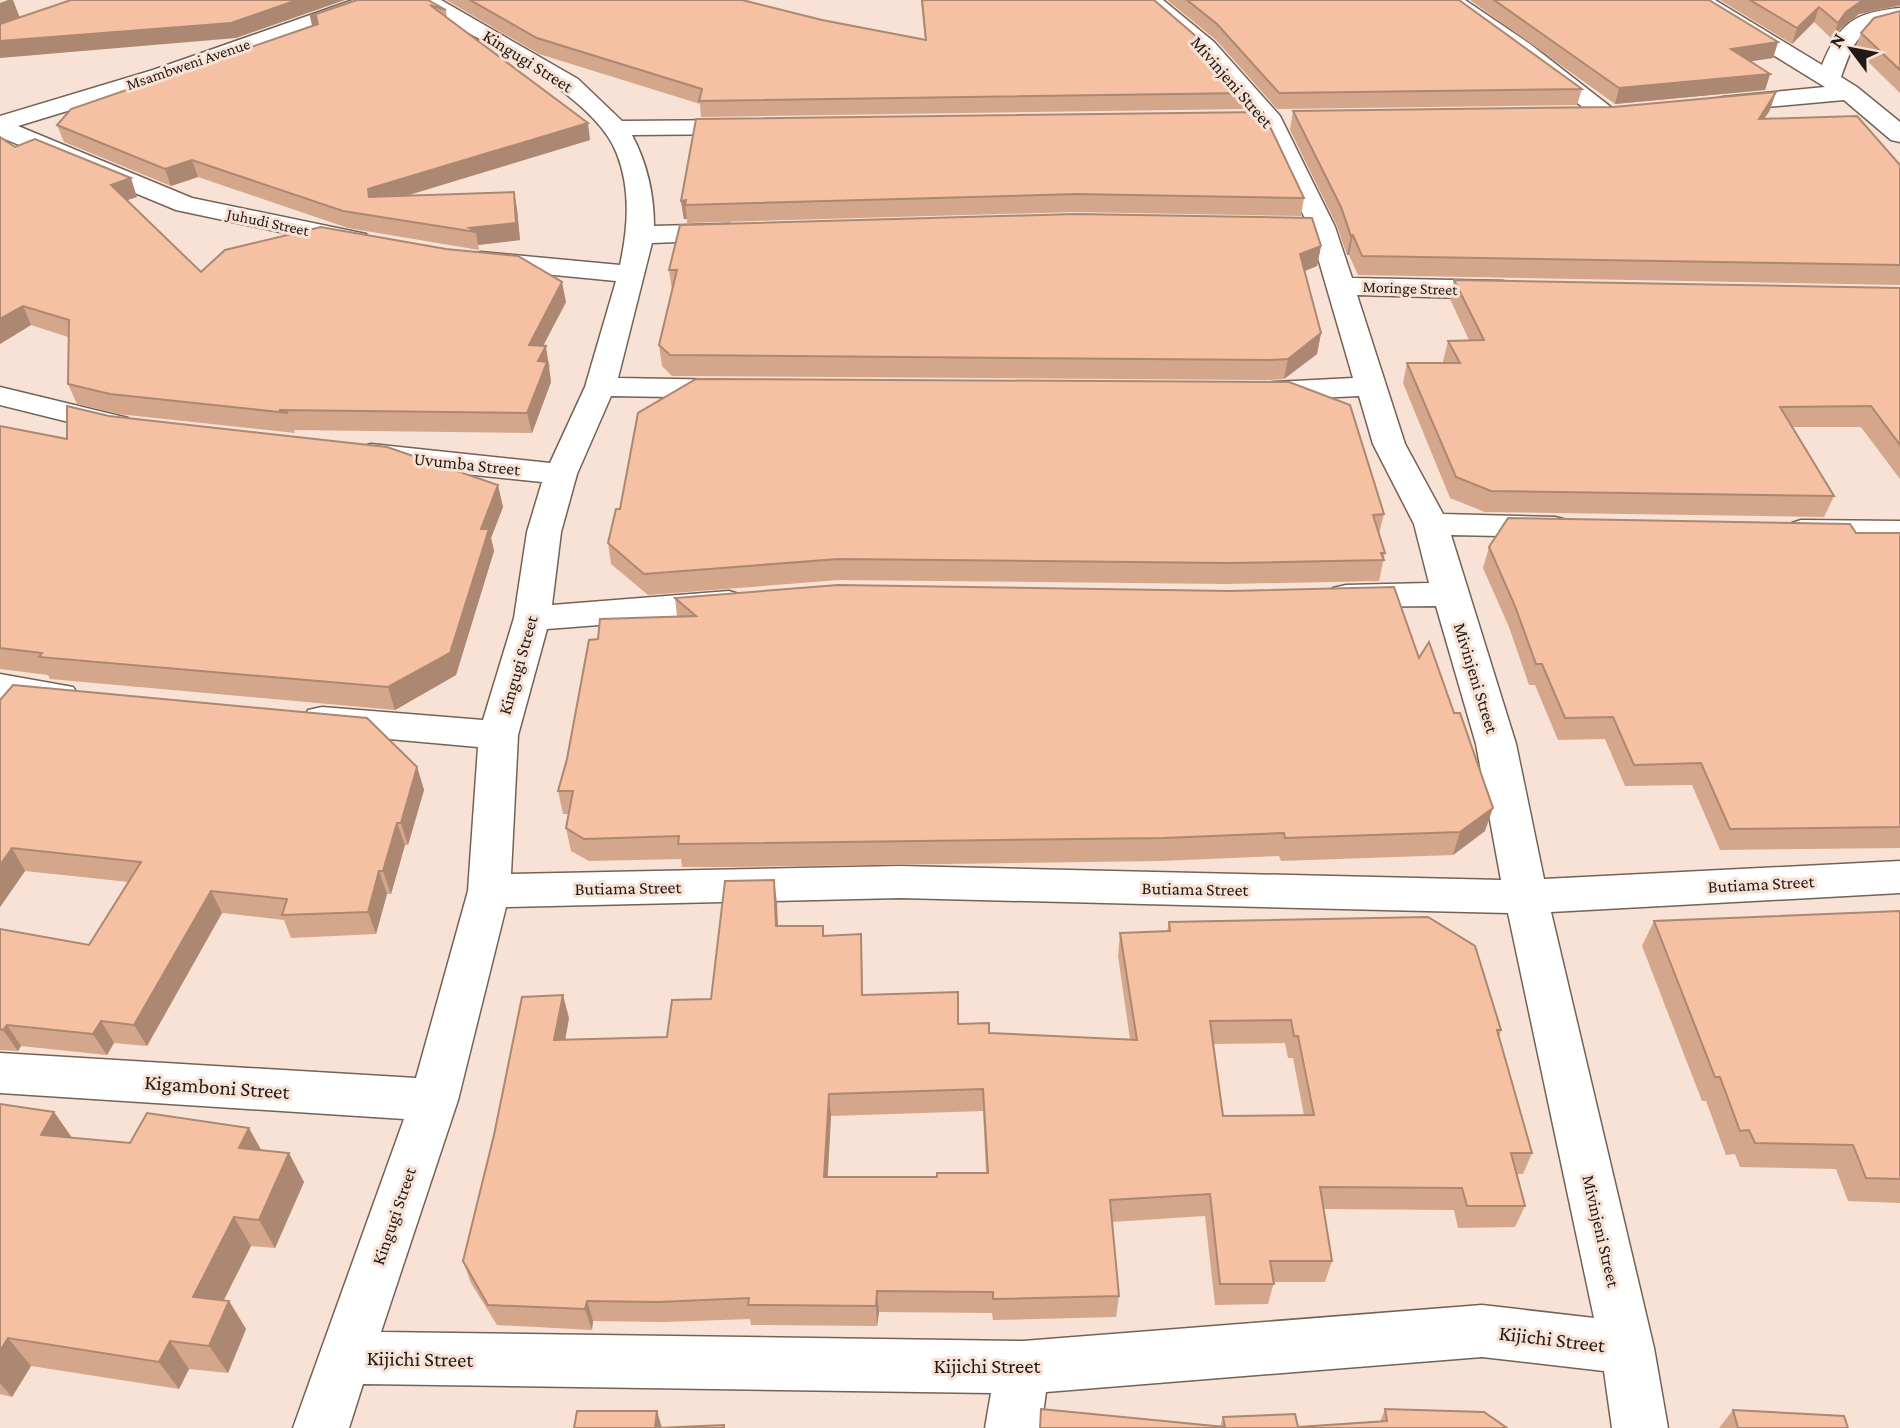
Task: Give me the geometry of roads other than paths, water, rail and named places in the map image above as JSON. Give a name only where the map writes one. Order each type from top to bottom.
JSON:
[{"type":"street","name":"Msambweni Avenue","points":[[0,126],[161,75],[374,0]]},
{"type":"street","name":"Kingugi Street","points":[[321,1428],[434,1100],[489,891],[498,735],[532,618],[544,532],[561,474],[600,387],[632,274],[640,235],[641,207],[630,154],[616,128],[570,84],[425,0]]},
{"type":"street","name":"Mivinjeni Street","points":[[1150,0],[1206,47],[1271,121],[1309,227],[1340,286],[1389,444],[1431,524],[1496,744],[1527,897],[1627,1348],[1640,1428]]},
{"type":"street","points":[[1451,0],[1522,49],[1609,115]]},
{"type":"street","points":[[1700,0],[1849,92],[1900,135]]},
{"type":"street","points":[[1828,79],[1843,38],[1863,20],[1900,15]]},
{"type":"street","points":[[1703,106],[1849,92]]},
{"type":"street","points":[[1569,116],[1636,112]]},
{"type":"street","points":[[1243,121],[1298,121]]},
{"type":"street","name":"Juhudi Street","points":[[0,126],[185,204],[267,224],[385,245]]},
{"type":"street","points":[[616,128],[769,126]]},
{"type":"street","points":[[640,235],[750,231]]},
{"type":"street","points":[[451,258],[632,274]]},
{"type":"street","name":"Moringe Street","points":[[1340,286],[1526,290]]},
{"type":"street","points":[[1228,392],[1370,386]]},
{"type":"street","points":[[600,387],[760,389]]},
{"type":"street","points":[[0,396],[118,426],[145,429]]},
{"type":"street","name":"Uvumba Street","points":[[339,450],[561,474]]},
{"type":"street","points":[[1431,524],[1592,528]]},
{"type":"street","points":[[1766,530],[1900,531]]},
{"type":"street","points":[[1310,597],[1450,594]]},
{"type":"street","points":[[532,618],[755,601]]},
{"type":"street","points":[[0,687],[30,694],[99,700]]},
{"type":"street","points":[[292,717],[498,735]]},
{"type":"street","name":"Butiama Street","points":[[489,891],[900,882],[1527,897],[1900,877]]},
{"type":"street","name":"Kigamboni Street","points":[[0,1073],[434,1100]]},
{"type":"street","name":"Kijichi Street","points":[[345,1358],[1023,1367],[1482,1331],[1627,1348]]},
{"type":"street","points":[[1013,1428],[1023,1367]]}]
